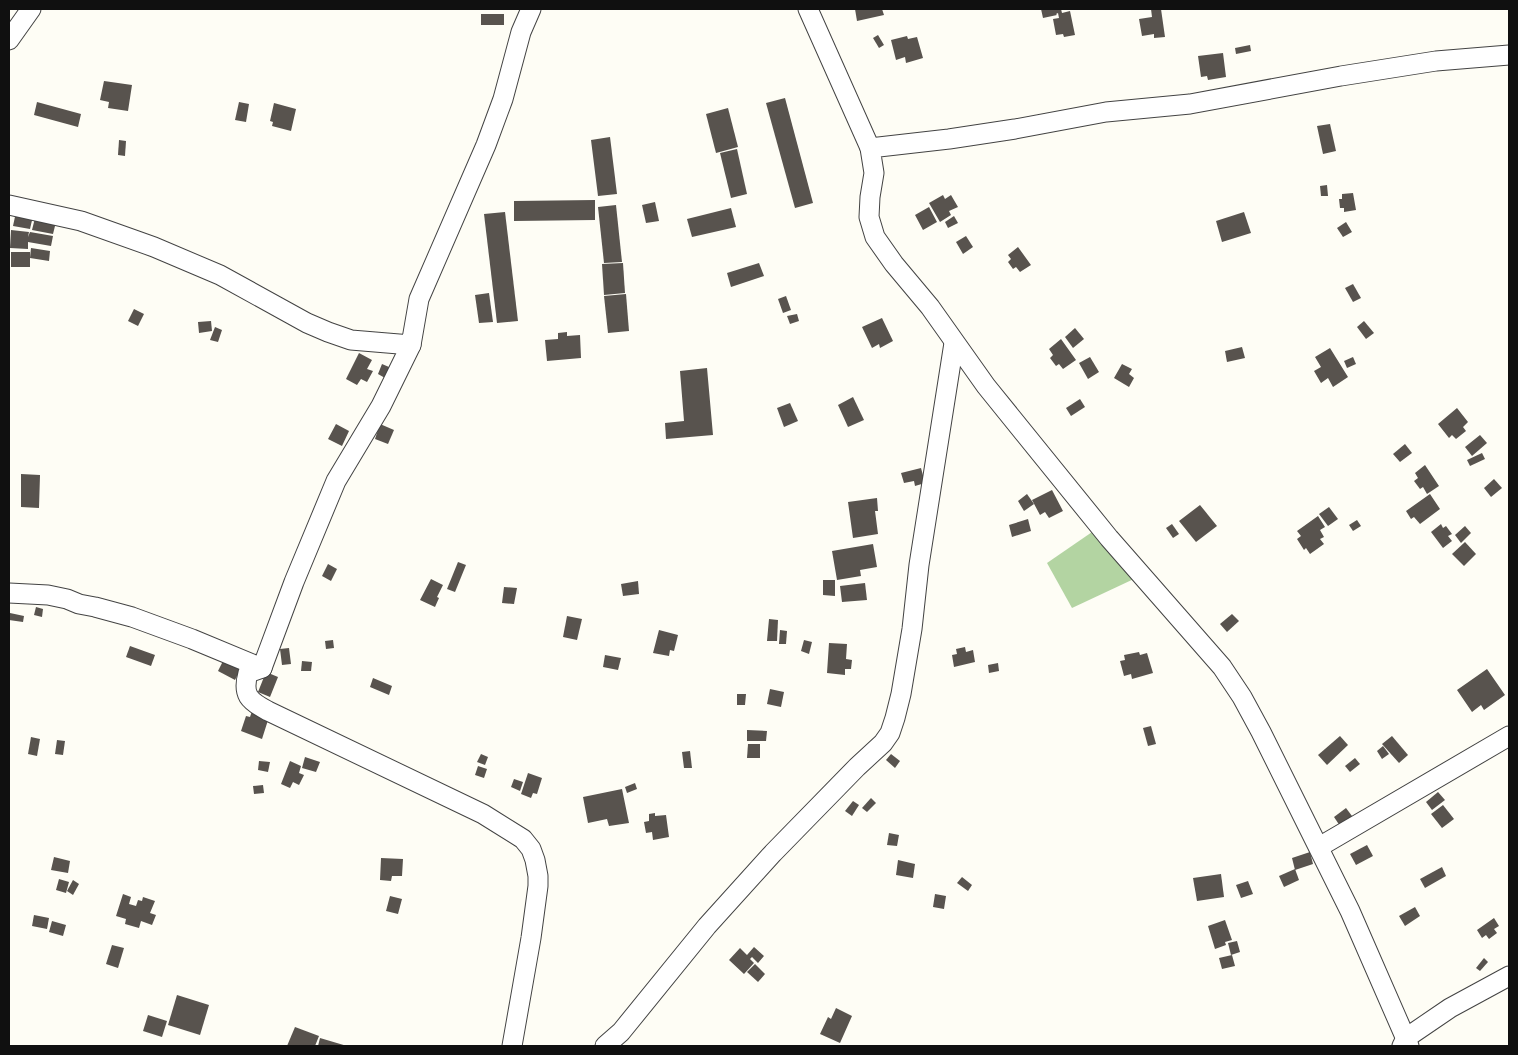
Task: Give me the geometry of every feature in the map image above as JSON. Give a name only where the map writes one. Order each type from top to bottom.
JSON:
[{"type":"street","points":[[9,40],[31,9]]},
{"type":"street","points":[[512,1046],[538,886],[535,860],[531,849],[523,839],[483,814],[257,706],[247,696],[245,684],[248,673],[262,668],[294,582],[336,482],[381,406],[411,345],[419,299],[486,145],[502,99],[521,32],[531,9]]},
{"type":"street","points":[[808,9],[870,148],[874,173],[869,217],[875,237],[894,264],[930,307],[986,386],[1109,538],[1222,667],[1262,732],[1319,847],[1350,911],[1406,1043],[1450,1008],[1509,976]]},
{"type":"street","points":[[870,148],[1006,131],[1106,112],[1190,104],[1341,76],[1436,61],[1509,56]]},
{"type":"street","points":[[9,205],[80,221],[154,247],[220,275],[307,323],[328,332],[351,340],[411,345]]},
{"type":"street","points":[[605,1046],[620,1032],[707,926],[773,853],[883,743],[890,733],[901,694],[912,629],[919,564],[954,343]]},
{"type":"street","points":[[9,593],[48,595],[132,617],[262,668]]},
{"type":"street","points":[[1319,847],[1509,736]]},
{"type":"green space","points":[[1095,530],[1136,578],[1072,608],[1047,563]]},
{"type":"building","points":[[855,9],[882,9],[884,15],[857,21]]},
{"type":"building","points":[[1041,9],[1061,9],[1062,13],[1070,11],[1075,35],[1064,37],[1063,34],[1056,35],[1053,19],[1059,18],[1058,13],[1057,15],[1043,18]]},
{"type":"building","points":[[1151,9],[1161,9],[1165,37],[1154,38],[1154,34],[1142,36],[1139,19],[1152,17]]},
{"type":"building","points":[[481,14],[504,14],[504,25],[481,25]]},
{"type":"building","points":[[878,35],[884,45],[879,48],[873,38]]},
{"type":"building","points":[[907,36],[908,39],[917,37],[923,58],[906,63],[905,57],[896,60],[891,40]]},
{"type":"building","points":[[1250,45],[1251,51],[1236,54],[1235,48]]},
{"type":"building","points":[[1223,53],[1226,77],[1208,80],[1207,76],[1201,77],[1198,56]]},
{"type":"building","points":[[104,81],[132,85],[128,111],[108,108],[109,102],[100,100]]},
{"type":"building","points":[[785,98],[813,203],[795,208],[766,103]]},
{"type":"building","points":[[37,102],[81,114],[78,127],[34,115]]},
{"type":"building","points":[[239,102],[249,104],[246,122],[235,120]]},
{"type":"building","points":[[274,103],[296,109],[291,131],[272,126],[273,122],[270,121]]},
{"type":"building","points":[[728,108],[738,147],[716,153],[706,114]]},
{"type":"building","points":[[1330,124],[1336,151],[1323,154],[1317,126]]},
{"type":"building","points":[[610,137],[617,194],[598,196],[591,140]]},
{"type":"building","points":[[119,140],[126,141],[125,156],[118,155]]},
{"type":"building","points":[[737,149],[747,194],[731,198],[720,153]]},
{"type":"building","points":[[1327,185],[1328,196],[1321,196],[1320,186]]},
{"type":"building","points":[[1353,193],[1356,210],[1344,212],[1344,208],[1340,208],[1339,199],[1342,199],[1342,194]]},
{"type":"building","points":[[943,195],[945,199],[951,195],[958,207],[949,211],[951,215],[940,222],[929,203]]},
{"type":"building","points":[[595,200],[595,220],[514,221],[514,201]]},
{"type":"building","points":[[655,202],[659,221],[646,223],[642,205]]},
{"type":"building","points":[[616,205],[622,262],[604,263],[598,207]]},
{"type":"building","points":[[929,207],[937,222],[923,230],[915,215]]},
{"type":"building","points":[[731,208],[736,227],[692,237],[687,219]]},
{"type":"building","points":[[16,212],[33,216],[30,229],[13,226]]},
{"type":"building","points":[[505,212],[518,321],[497,323],[484,214]]},
{"type":"building","points":[[1244,212],[1251,233],[1222,242],[1216,221]]},
{"type":"building","points":[[954,216],[958,223],[948,228],[945,222]]},
{"type":"building","points":[[35,218],[56,222],[53,234],[32,230]]},
{"type":"building","points":[[1346,222],[1352,232],[1343,237],[1337,228]]},
{"type":"building","points":[[11,230],[29,232],[28,237],[30,232],[53,236],[51,246],[28,242],[28,249],[10,248]]},
{"type":"building","points":[[966,236],[973,247],[963,254],[956,242]]},
{"type":"building","points":[[1018,247],[1031,265],[1020,272],[1016,267],[1013,269],[1008,262],[1011,259],[1008,255]]},
{"type":"building","points":[[31,248],[50,251],[49,261],[30,258]]},
{"type":"building","points":[[11,252],[30,252],[30,267],[11,267]]},
{"type":"building","points":[[623,263],[625,293],[604,295],[602,264]]},
{"type":"building","points":[[759,263],[764,276],[731,287],[727,273]]},
{"type":"building","points":[[1353,284],[1361,298],[1353,302],[1345,288]]},
{"type":"building","points":[[489,293],[493,322],[479,323],[475,295]]},
{"type":"building","points":[[626,294],[629,331],[608,333],[604,296]]},
{"type":"building","points":[[786,296],[791,310],[783,313],[778,299]]},
{"type":"building","points":[[134,309],[144,314],[138,326],[128,321]]},
{"type":"building","points":[[797,314],[799,321],[790,324],[787,316]]},
{"type":"building","points":[[882,318],[893,341],[880,348],[879,344],[872,348],[862,327]]},
{"type":"building","points":[[211,321],[212,331],[199,333],[198,322]]},
{"type":"building","points":[[1364,321],[1374,333],[1366,339],[1357,327]]},
{"type":"building","points":[[215,327],[222,330],[218,342],[210,340]]},
{"type":"building","points":[[1075,328],[1084,339],[1073,348],[1065,337]]},
{"type":"building","points":[[567,332],[567,336],[580,335],[581,358],[547,361],[545,340],[558,339],[558,333]]},
{"type":"building","points":[[1061,339],[1076,360],[1063,369],[1059,364],[1056,366],[1050,358],[1053,355],[1049,349]]},
{"type":"building","points":[[1242,347],[1245,358],[1227,362],[1225,351]]},
{"type":"building","points":[[1330,348],[1348,377],[1333,387],[1328,378],[1321,383],[1314,371],[1321,367],[1315,357]]},
{"type":"building","points":[[359,353],[372,360],[367,369],[373,371],[367,382],[361,379],[357,385],[346,379]]},
{"type":"building","points":[[1090,357],[1099,372],[1088,379],[1079,363]]},
{"type":"building","points":[[1353,357],[1356,364],[1347,368],[1344,361]]},
{"type":"building","points":[[382,364],[389,367],[385,378],[378,374]]},
{"type":"building","points":[[1122,364],[1132,369],[1129,374],[1134,378],[1129,387],[1114,378]]},
{"type":"building","points":[[707,368],[713,435],[666,439],[665,423],[684,421],[680,371]]},
{"type":"building","points":[[853,397],[864,420],[848,427],[838,405]]},
{"type":"building","points":[[1080,399],[1085,407],[1071,416],[1066,408]]},
{"type":"building","points":[[790,403],[798,421],[784,427],[777,408]]},
{"type":"building","points":[[1457,408],[1468,422],[1463,427],[1466,431],[1456,439],[1452,435],[1449,438],[1438,424]]},
{"type":"building","points":[[336,424],[349,431],[342,446],[328,439]]},
{"type":"building","points":[[380,424],[394,430],[388,444],[375,439]]},
{"type":"building","points":[[1480,435],[1487,443],[1472,456],[1465,447]]},
{"type":"building","points":[[1405,444],[1412,453],[1400,462],[1393,454]]},
{"type":"building","points":[[1482,453],[1485,459],[1470,466],[1467,460]]},
{"type":"building","points":[[1425,465],[1439,486],[1427,494],[1423,487],[1420,489],[1414,481],[1418,478],[1415,473]]},
{"type":"building","points":[[921,468],[925,483],[915,486],[914,481],[904,483],[901,473]]},
{"type":"building","points":[[21,474],[40,475],[39,508],[21,507]]},
{"type":"building","points":[[1494,479],[1502,488],[1491,497],[1484,488]]},
{"type":"building","points":[[1052,490],[1063,511],[1049,518],[1045,512],[1040,515],[1032,500]]},
{"type":"building","points":[[1027,494],[1034,504],[1024,511],[1018,501]]},
{"type":"building","points":[[1430,494],[1440,509],[1420,524],[1414,517],[1411,519],[1406,511]]},
{"type":"building","points":[[877,498],[878,511],[875,511],[878,534],[853,538],[848,502]]},
{"type":"building","points":[[1200,505],[1217,526],[1196,542],[1179,521]]},
{"type":"building","points":[[1329,507],[1338,519],[1328,526],[1319,514]]},
{"type":"building","points":[[1318,516],[1325,527],[1320,530],[1324,537],[1320,539],[1324,544],[1310,554],[1306,548],[1304,550],[1297,539],[1301,536],[1297,531]]},
{"type":"building","points":[[1028,519],[1031,531],[1012,537],[1009,525]]},
{"type":"building","points":[[1357,520],[1361,526],[1353,531],[1349,525]]},
{"type":"building","points":[[1172,524],[1179,534],[1173,538],[1166,528]]},
{"type":"building","points":[[1441,524],[1443,528],[1446,526],[1452,534],[1448,536],[1452,541],[1443,548],[1431,532]]},
{"type":"building","points":[[1465,526],[1471,533],[1461,543],[1455,535]]},
{"type":"building","points":[[1465,542],[1476,554],[1464,566],[1452,554]]},
{"type":"building","points":[[873,544],[877,567],[860,570],[861,576],[837,580],[832,551]]},
{"type":"building","points":[[458,562],[466,565],[455,592],[447,589]]},
{"type":"building","points":[[328,564],[337,569],[331,581],[322,576]]},
{"type":"building","points":[[431,579],[443,585],[437,597],[439,598],[435,607],[420,600]]},
{"type":"building","points":[[823,580],[835,580],[835,596],[823,595]]},
{"type":"building","points":[[638,581],[639,594],[623,596],[621,584]]},
{"type":"building","points":[[865,583],[867,600],[842,602],[840,586]]},
{"type":"building","points":[[504,587],[517,588],[514,604],[502,603]]},
{"type":"building","points":[[36,607],[43,609],[42,617],[34,615]]},
{"type":"building","points":[[10,613],[24,616],[23,622],[9,620]]},
{"type":"building","points":[[1232,614],[1239,621],[1227,632],[1220,624]]},
{"type":"building","points":[[567,616],[582,619],[577,640],[563,637]]},
{"type":"building","points":[[769,619],[778,620],[777,641],[767,641]]},
{"type":"building","points":[[659,630],[678,635],[674,651],[670,650],[669,656],[653,653]]},
{"type":"building","points":[[780,630],[787,631],[786,644],[779,644]]},
{"type":"building","points":[[333,640],[334,648],[326,649],[325,641]]},
{"type":"building","points":[[804,640],[812,642],[809,654],[801,651]]},
{"type":"building","points":[[829,643],[847,644],[846,659],[852,660],[851,669],[845,669],[845,675],[827,673]]},
{"type":"building","points":[[130,646],[155,655],[151,666],[126,657]]},
{"type":"building","points":[[965,647],[966,652],[973,650],[975,662],[954,667],[952,655],[957,654],[956,649]]},
{"type":"building","points":[[289,648],[291,664],[282,665],[280,649]]},
{"type":"building","points":[[1139,652],[1140,655],[1147,653],[1153,673],[1132,679],[1131,674],[1124,676],[1120,661],[1125,660],[1124,655]]},
{"type":"building","points":[[605,655],[621,658],[618,670],[603,667]]},
{"type":"building","points":[[223,661],[240,670],[235,680],[218,671]]},
{"type":"building","points":[[302,661],[312,662],[311,671],[301,671]]},
{"type":"building","points":[[998,663],[999,671],[989,673],[988,665]]},
{"type":"building","points":[[1487,669],[1505,695],[1484,710],[1481,705],[1472,712],[1457,690]]},
{"type":"building","points":[[266,672],[278,677],[270,697],[258,692]]},
{"type":"building","points":[[373,678],[392,686],[389,695],[370,687]]},
{"type":"building","points":[[770,689],[784,692],[781,707],[767,704]]},
{"type":"building","points":[[737,694],[746,694],[745,705],[737,705]]},
{"type":"building","points":[[252,711],[269,717],[262,739],[241,731],[246,716],[250,717]]},
{"type":"building","points":[[1151,726],[1156,744],[1148,746],[1143,728]]},
{"type":"building","points":[[747,730],[767,731],[766,741],[747,741]]},
{"type":"building","points":[[1340,736],[1348,745],[1327,765],[1318,755]]},
{"type":"building","points":[[1392,736],[1408,755],[1399,763],[1382,744]]},
{"type":"building","points":[[31,737],[40,739],[37,756],[28,754]]},
{"type":"building","points":[[57,740],[65,741],[63,755],[55,754]]},
{"type":"building","points":[[748,744],[760,744],[760,758],[747,758]]},
{"type":"building","points":[[1383,746],[1389,754],[1382,759],[1377,751]]},
{"type":"building","points":[[690,751],[692,768],[684,768],[682,752]]},
{"type":"building","points":[[481,754],[488,757],[485,765],[477,762]]},
{"type":"building","points":[[891,754],[900,761],[895,768],[886,760]]},
{"type":"building","points":[[305,757],[320,762],[316,772],[302,768]]},
{"type":"building","points":[[1355,758],[1360,764],[1350,772],[1345,766]]},
{"type":"building","points":[[259,761],[270,762],[268,772],[258,770]]},
{"type":"building","points":[[290,761],[301,766],[299,773],[304,775],[299,785],[293,782],[290,788],[281,784]]},
{"type":"building","points":[[478,766],[487,769],[484,778],[475,775]]},
{"type":"building","points":[[528,773],[542,778],[537,794],[533,793],[531,798],[521,794]]},
{"type":"building","points":[[514,779],[523,782],[520,791],[511,787]]},
{"type":"building","points":[[635,783],[637,789],[627,793],[625,787]]},
{"type":"building","points":[[263,785],[264,793],[254,794],[253,786]]},
{"type":"building","points":[[622,789],[629,823],[609,826],[607,819],[588,823],[583,797]]},
{"type":"building","points":[[1438,792],[1445,800],[1432,810],[1426,802]]},
{"type":"building","points":[[871,798],[876,803],[867,812],[862,808]]},
{"type":"building","points":[[853,801],[859,805],[852,816],[845,811]]},
{"type":"building","points":[[1443,805],[1454,819],[1442,828],[1431,814]]},
{"type":"building","points":[[1346,808],[1355,820],[1342,829],[1334,817]]},
{"type":"building","points":[[655,813],[655,816],[666,815],[669,837],[653,840],[652,832],[646,833],[644,822],[649,821],[649,814]]},
{"type":"building","points":[[889,833],[899,835],[897,846],[887,845]]},
{"type":"building","points":[[1367,845],[1373,856],[1356,865],[1350,854]]},
{"type":"building","points":[[1310,852],[1313,864],[1295,870],[1292,858]]},
{"type":"building","points":[[54,857],[70,861],[68,873],[51,870]]},
{"type":"building","points":[[381,858],[403,859],[402,876],[392,876],[391,881],[380,880]]},
{"type":"building","points":[[898,860],[915,864],[913,878],[896,875]]},
{"type":"building","points":[[1442,867],[1446,876],[1425,888],[1420,879]]},
{"type":"building","points":[[1295,869],[1299,880],[1284,887],[1279,876]]},
{"type":"building","points":[[1221,874],[1224,897],[1197,901],[1193,878]]},
{"type":"building","points":[[962,877],[972,885],[968,891],[957,883]]},
{"type":"building","points":[[59,879],[69,882],[66,893],[56,890]]},
{"type":"building","points":[[73,880],[79,884],[73,895],[67,891]]},
{"type":"building","points":[[1248,881],[1253,894],[1241,898],[1236,885]]},
{"type":"building","points":[[123,894],[131,897],[129,904],[136,906],[138,900],[142,901],[143,897],[155,901],[150,913],[156,915],[152,925],[141,921],[139,928],[125,924],[126,919],[116,916]]},
{"type":"building","points":[[935,894],[946,896],[944,909],[933,907]]},
{"type":"building","points":[[390,896],[402,899],[398,914],[386,911]]},
{"type":"building","points":[[1415,907],[1420,916],[1405,926],[1399,916]]},
{"type":"building","points":[[34,915],[49,918],[47,929],[32,926]]},
{"type":"building","points":[[1494,918],[1499,926],[1494,929],[1497,933],[1489,939],[1486,935],[1482,938],[1477,930]]},
{"type":"building","points":[[1225,920],[1232,940],[1225,942],[1226,945],[1215,949],[1208,926]]},
{"type":"building","points":[[52,921],[66,925],[63,936],[49,932]]},
{"type":"building","points":[[1237,941],[1240,952],[1231,955],[1228,943]]},
{"type":"building","points":[[112,945],[124,948],[118,968],[106,964]]},
{"type":"building","points":[[754,947],[764,956],[758,963],[752,957],[750,959],[754,963],[744,974],[729,960],[740,948],[747,955]]},
{"type":"building","points":[[1232,955],[1235,966],[1222,969],[1219,958]]},
{"type":"building","points":[[1484,958],[1488,962],[1480,971],[1476,968]]},
{"type":"building","points":[[755,964],[765,974],[758,982],[747,972]]},
{"type":"building","points":[[177,995],[209,1005],[200,1035],[168,1025]]},
{"type":"building","points":[[836,1008],[852,1016],[840,1043],[820,1034],[828,1017],[831,1019]]},
{"type":"building","points":[[148,1015],[167,1021],[162,1037],[143,1031]]},
{"type":"building","points":[[295,1027],[319,1036],[315,1046],[287,1046]]},
{"type":"building","points":[[320,1038],[347,1046],[318,1046]]}]
